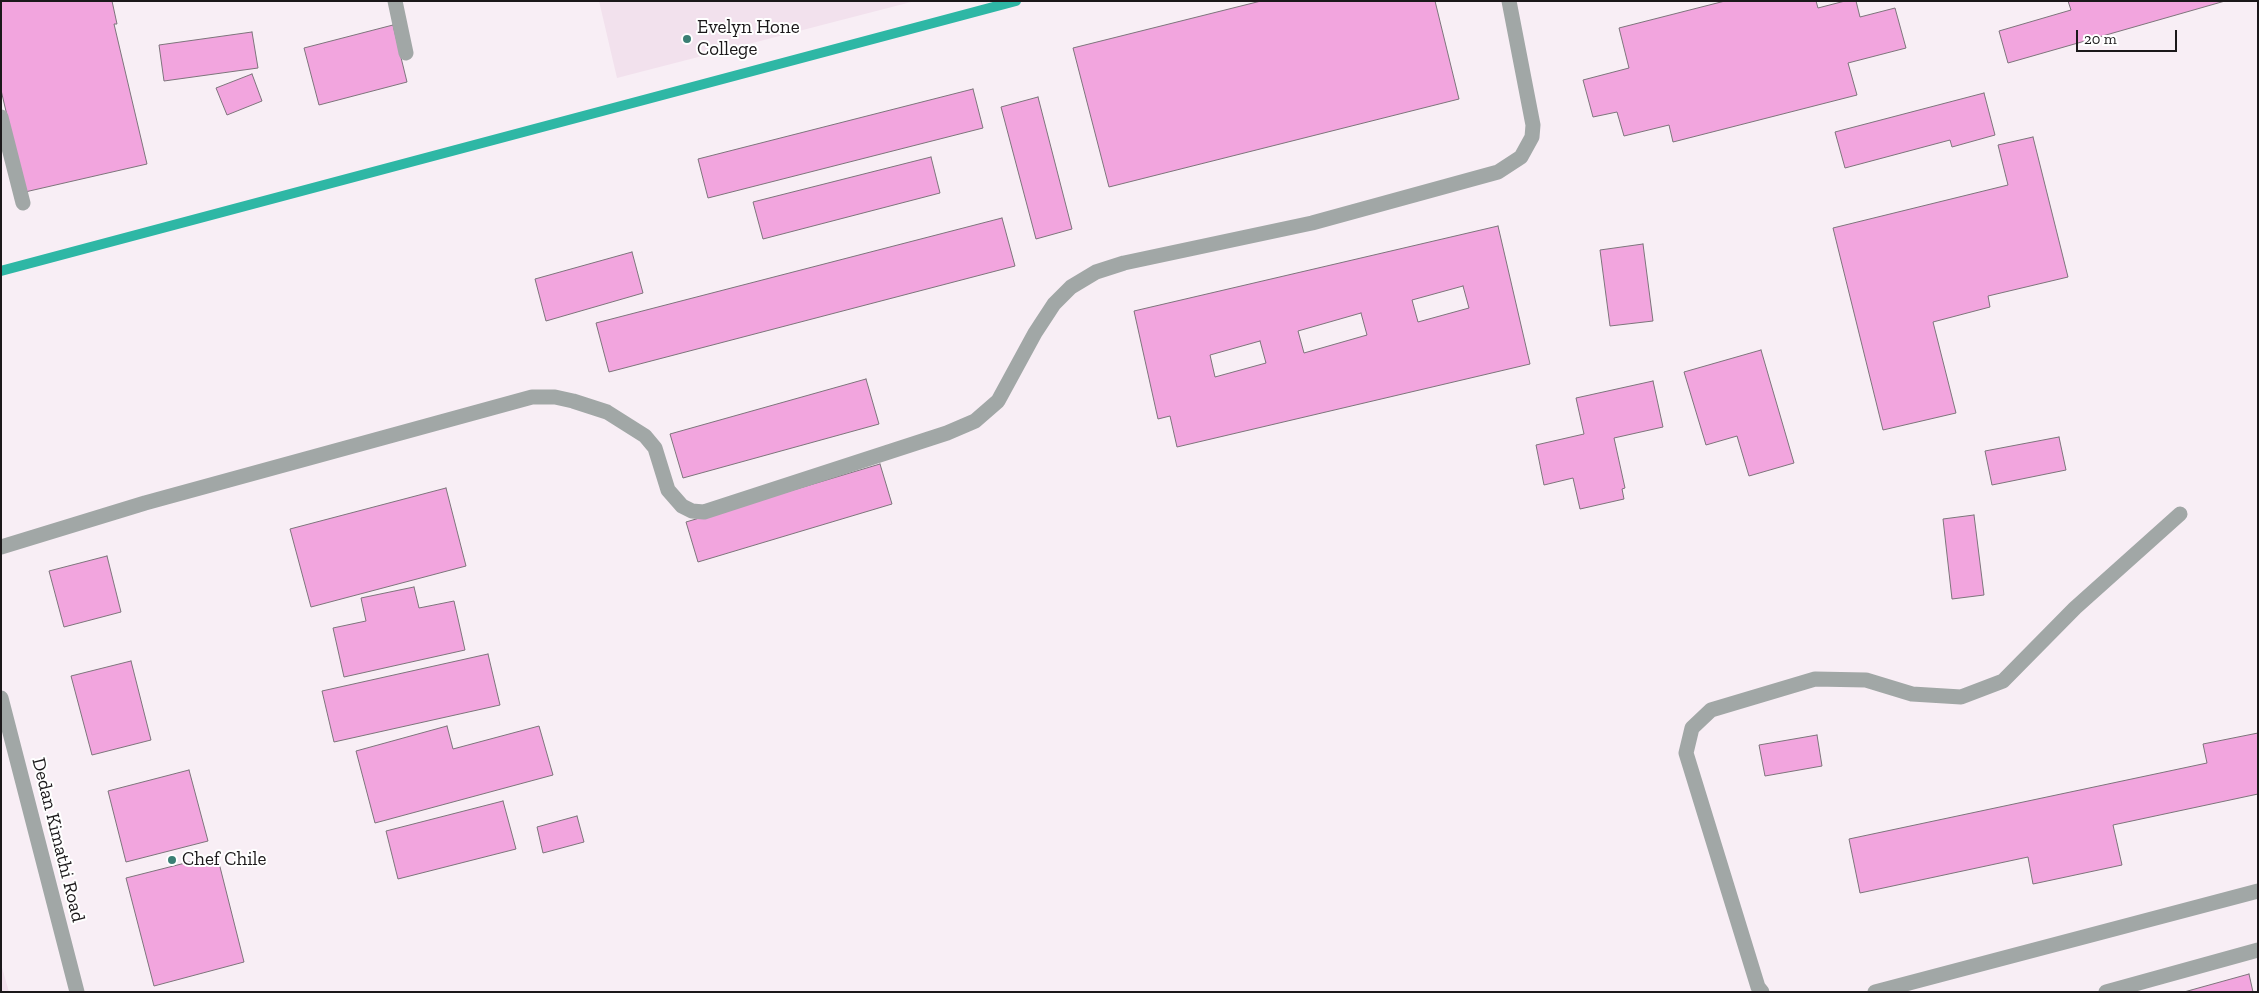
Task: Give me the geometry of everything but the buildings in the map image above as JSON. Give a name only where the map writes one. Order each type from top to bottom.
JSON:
[{"type":"street","points":[[395,1],[406,53]]},
{"type":"street","points":[[1,547],[145,503],[532,397],[555,397],[574,400],[607,412],[645,436],[655,448],[668,490],[682,506],[692,511],[704,512],[946,433],[975,421],[998,401],[1054,304],[1071,287],[1096,272],[1124,262],[1312,223],[1498,172],[1521,157],[1532,137],[1533,126],[1509,1]]},
{"type":"street","points":[[1,117],[23,204]]},
{"type":"street","points":[[1762,992],[1758,987],[1686,753],[1692,728],[1711,710],[1815,679],[1866,680],[1912,694],[1961,697],[2003,681],[2075,608],[2180,514]]},
{"type":"street","name":"Dedan Kimathi Road","points":[[1,698],[77,992]]},
{"type":"street","points":[[1875,992],[2258,891]]},
{"type":"street","points":[[2106,992],[2258,950]]},
{"type":"shaded area","name":"Evelyn Hone College","points":[[599,1],[915,1],[617,78]]},
{"type":"shaded area","points":[[1,964],[9,992],[1,992]]},
{"type":"waterway","points":[[1,271],[1016,1]]},
{"type":"place","name":"Evelyn Hone College","points":[[687,39]]},
{"type":"place","name":"Chef Chile","points":[[172,860]]}]
